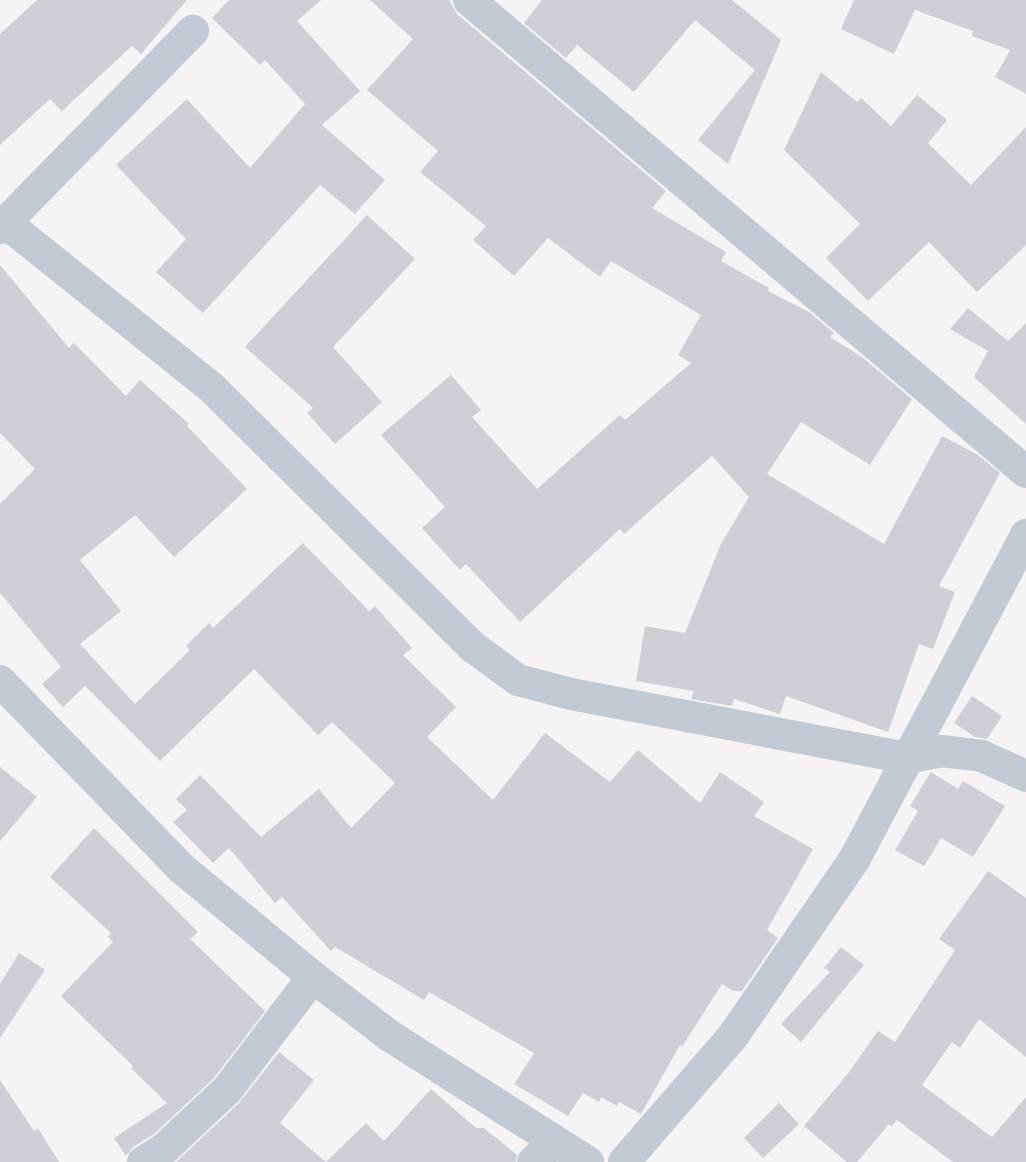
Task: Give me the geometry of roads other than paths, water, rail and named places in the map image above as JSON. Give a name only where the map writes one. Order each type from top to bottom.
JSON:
[{"type":"street","points":[[469,0],[1026,472]]},
{"type":"street","points":[[193,31],[3,225],[212,387],[473,647],[518,680],[571,694],[907,758],[942,751],[982,756],[1026,776]]},
{"type":"street","points":[[624,1162],[733,1036],[854,860],[1026,535]]},
{"type":"street","points":[[0,681],[181,868],[313,977],[544,1152],[588,1162]]},
{"type":"street","points":[[143,1162],[165,1148],[227,1090],[313,977]]}]
